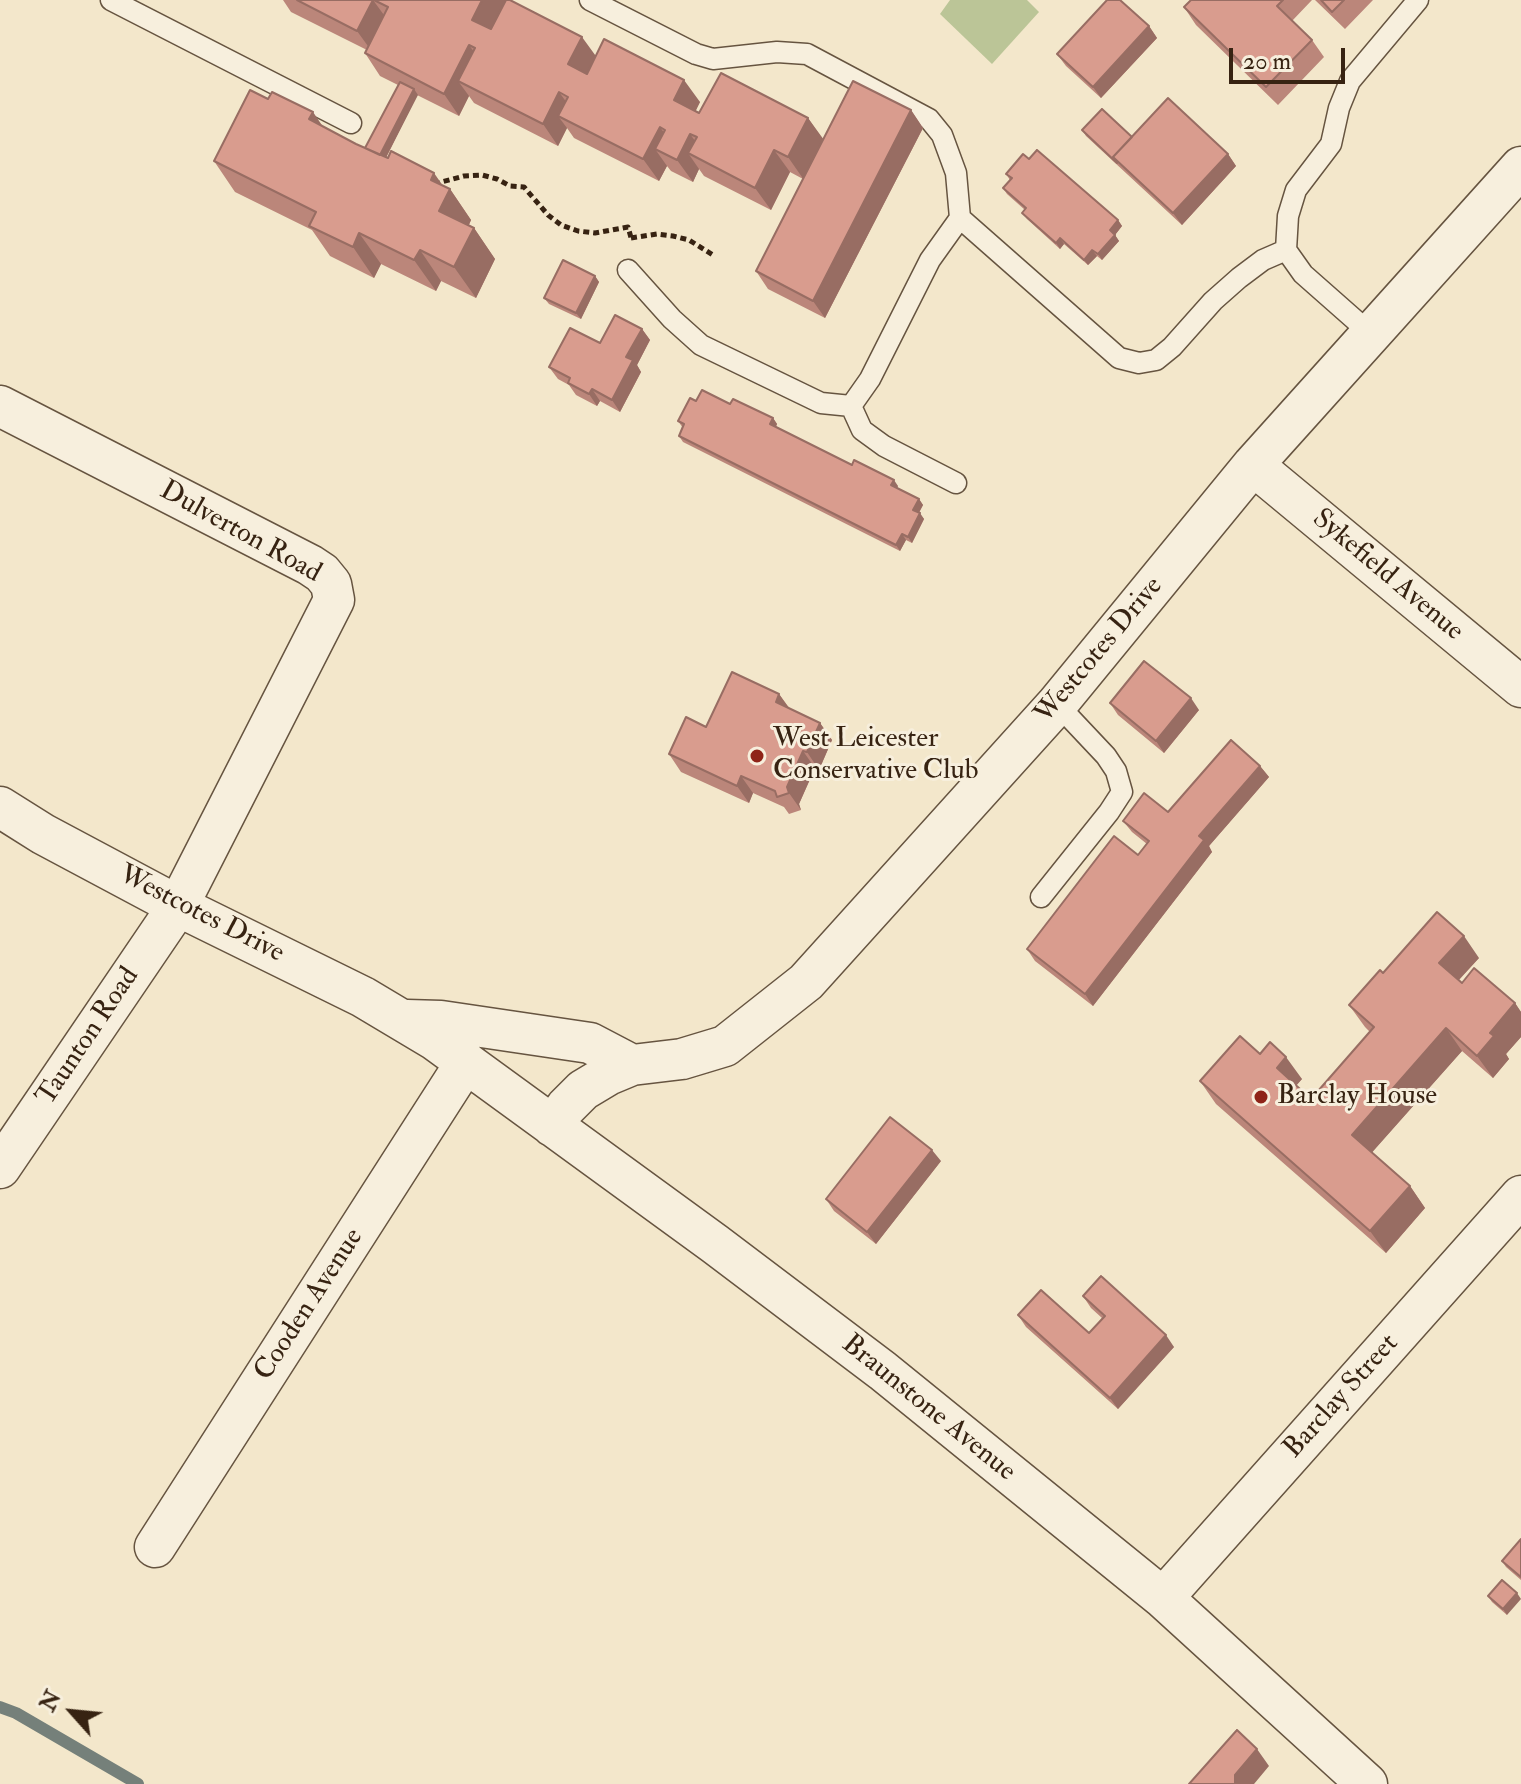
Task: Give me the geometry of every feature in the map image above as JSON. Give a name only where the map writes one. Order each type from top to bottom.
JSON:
[{"type":"street","name":"Westcotes Drive","points":[[552,1126],[583,1090],[632,1065],[682,1059],[725,1046],[806,982],[1057,704],[1253,465],[1521,167]]},
{"type":"street","name":"Dulverton Road","points":[[0,406],[310,565],[331,584],[334,600],[326,619],[178,906]]},
{"type":"street","name":"Sykefield Avenue","points":[[1253,465],[1521,687]]},
{"type":"street","name":"Westcotes Drive","points":[[0,807],[43,834],[178,906],[363,997],[466,1062]]},
{"type":"street","name":"Taunton Road","points":[[0,1168],[178,906]]},
{"type":"street","name":"Westcotes Drive","points":[[403,1020],[441,1021],[590,1043],[632,1065]]},
{"type":"street","name":"Braunstone Avenue","points":[[466,1062],[883,1371],[1163,1598],[1367,1784]]},
{"type":"street","name":"Cooden Avenue","points":[[155,1547],[466,1062]]},
{"type":"street","name":"Barclay Street","points":[[1163,1598],[1521,1196]]},
{"type":"lane","points":[[111,0],[351,123]]},
{"type":"lane","points":[[590,0],[696,54],[713,59],[777,52],[807,54],[929,119],[942,135],[956,173],[960,218],[930,260],[870,379],[851,406]]},
{"type":"lane","points":[[1371,334],[1303,274],[1286,250],[1288,216],[1296,190],[1331,144],[1339,108],[1350,81],[1418,0]]},
{"type":"lane","points":[[960,218],[1119,358],[1139,363],[1156,360],[1239,278],[1263,260],[1286,250]]},
{"type":"lane","points":[[628,270],[672,319],[701,345],[821,403],[851,406]]},
{"type":"lane","points":[[851,406],[862,430],[884,446],[956,483]]},
{"type":"lane","points":[[1041,897],[1122,792],[1121,781],[1111,764],[1057,704]]},
{"type":"path","points":[[419,180],[438,184],[473,175],[497,179],[510,186],[524,187],[561,225],[595,233],[628,227],[631,238],[628,270]]},
{"type":"path","points":[[434,193],[438,184]]},
{"type":"path","points":[[631,238],[657,234],[673,236],[689,240],[713,255]]},
{"type":"green space","points":[[950,0],[1027,0],[1039,12],[992,64],[940,14]]},
{"type":"building","points":[[297,0],[373,0],[357,31]]},
{"type":"building","points":[[374,0],[482,0],[472,20],[491,29],[506,0],[510,0],[582,37],[568,64],[587,74],[604,39],[684,80],[674,100],[699,113],[721,73],[808,118],[788,157],[774,150],[755,188],[688,153],[697,137],[690,134],[677,160],[655,149],[665,130],[660,127],[643,159],[558,116],[568,97],[559,92],[543,124],[458,81],[475,48],[469,45],[444,94],[365,53],[388,7]]},
{"type":"building","points":[[1107,0],[1120,0],[1149,26],[1093,87],[1057,54]]},
{"type":"building","points":[[1191,0],[1283,0],[1277,6],[1312,40],[1266,87],[1184,7]]},
{"type":"building","points":[[1321,0],[1344,0],[1332,12]]},
{"type":"building","points":[[853,81],[911,110],[813,301],[756,271]]},
{"type":"building","points":[[400,82],[414,89],[380,155],[365,148]]},
{"type":"building","points":[[250,90],[268,99],[272,92],[313,112],[309,119],[356,144],[388,158],[391,151],[434,173],[431,180],[450,189],[439,211],[474,228],[454,267],[420,250],[414,260],[359,233],[353,247],[309,226],[316,212],[214,161]]},
{"type":"building","points":[[1168,98],[1228,154],[1173,213],[1113,157]]},
{"type":"building","points":[[1102,109],[1132,137],[1113,157],[1117,163],[1082,130]]},
{"type":"building","points":[[1037,150],[1118,220],[1110,230],[1115,235],[1098,254],[1092,250],[1084,260],[1060,238],[1056,243],[1022,213],[1026,208],[1003,188],[1012,178],[1006,174],[1023,154],[1029,159]]},
{"type":"building","points":[[563,260],[595,276],[576,313],[544,298]]},
{"type":"building","points":[[615,315],[642,329],[626,357],[633,360],[612,400],[592,389],[589,394],[568,383],[570,378],[549,367],[570,328],[600,343]]},
{"type":"building","points":[[702,390],[730,404],[733,399],[773,418],[770,424],[852,465],[854,460],[894,480],[891,485],[919,499],[913,510],[920,513],[908,537],[902,534],[896,545],[679,436],[684,424],[678,421],[690,398],[696,401]]},
{"type":"building","points":[[1144,661],[1191,698],[1156,741],[1110,703]]},
{"type":"building","name":"West Leicester Conservative Club","points":[[732,672],[779,694],[776,702],[820,723],[787,787],[789,793],[777,797],[775,791],[741,776],[737,786],[669,754],[686,717],[706,727]]},
{"type":"building","points":[[1231,740],[1260,766],[1199,836],[1204,840],[1085,994],[1027,949],[1114,836],[1138,855],[1149,841],[1123,821],[1144,793],[1168,812]]},
{"type":"building","name":"Barclay House","points":[[1437,912],[1464,936],[1439,963],[1462,983],[1474,968],[1515,1003],[1490,1033],[1494,1036],[1477,1056],[1446,1028],[1352,1135],[1410,1186],[1370,1231],[1200,1081],[1240,1036],[1260,1054],[1270,1042],[1286,1057],[1277,1068],[1311,1099],[1374,1027],[1349,1005],[1380,970],[1383,973]]},
{"type":"building","points":[[890,1117],[932,1150],[867,1232],[826,1199]]},
{"type":"building","points":[[1101,1276],[1166,1335],[1110,1398],[1018,1315],[1041,1290],[1089,1333],[1105,1316],[1083,1296]]},
{"type":"building","points":[[1521,1539],[1521,1577],[1502,1561]]},
{"type":"building","points":[[1502,1580],[1517,1593],[1503,1609],[1488,1596]]},
{"type":"building","points":[[1237,1730],[1257,1749],[1235,1775],[1235,1784],[1189,1784]]},
{"type":"waterway","points":[[0,1707],[16,1713],[138,1784]]},
{"type":"place","name":"West Leicester Conservative Club","points":[[757,756]]},
{"type":"place","name":"Barclay House","points":[[1261,1097]]}]
